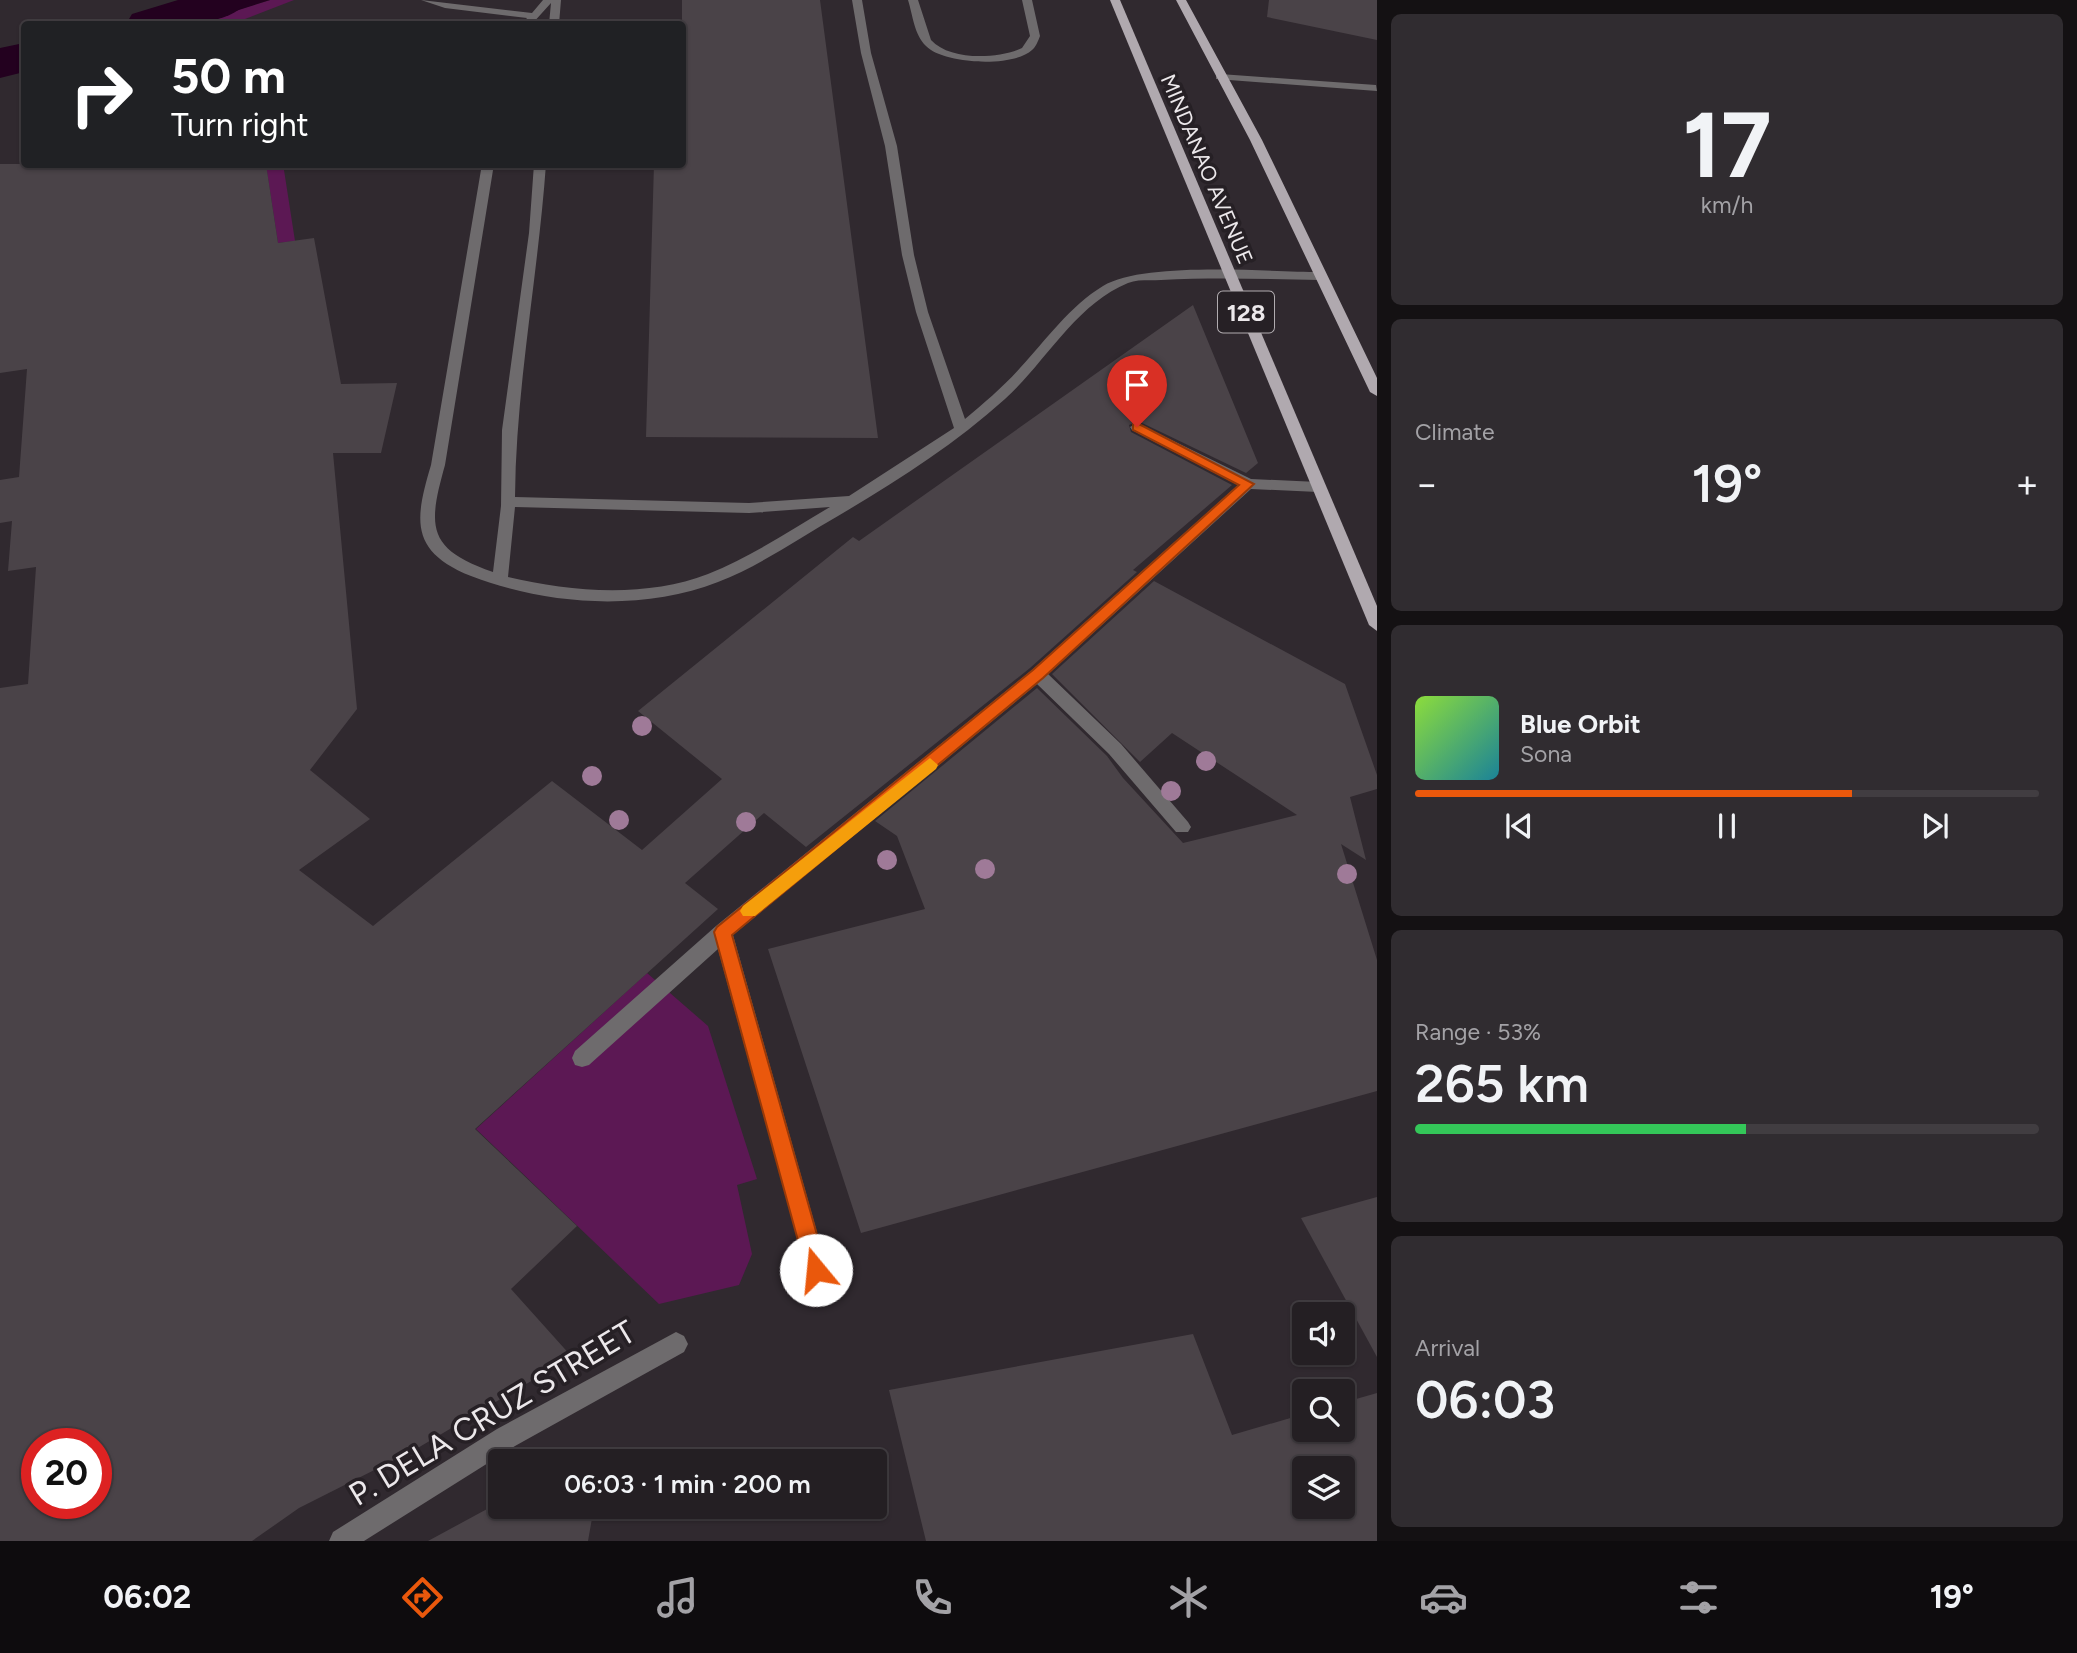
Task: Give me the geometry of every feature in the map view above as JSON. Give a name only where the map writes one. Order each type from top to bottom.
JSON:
[{"type":"main road","name":"MINDANAO AVENUE","points":[[1115,0],[1377,625]]},
{"type":"main road","name":"MINDANAO AVENUE","points":[[1181,0],[1256,140],[1377,392]]},
{"type":"street","points":[[426,0],[445,5],[535,16]]},
{"type":"street","points":[[530,21],[548,0]]},
{"type":"street","points":[[554,21],[555,0]]},
{"type":"street","points":[[858,0],[866,53],[891,146],[908,255],[922,312],[961,428]]},
{"type":"street","points":[[913,0],[922,34],[932,48],[947,56],[964,57],[1016,54],[1027,50],[1035,36],[1027,0]]},
{"type":"street","points":[[1220,77],[1376,88]]},
{"type":"street","points":[[487,168],[427,530],[442,550],[467,569],[500,581],[550,591],[607,595],[661,591],[701,582],[744,563],[884,484],[961,428],[1010,387],[1104,291],[1128,279],[1180,275],[1320,276]]},
{"type":"street","points":[[500,581],[508,502],[509,430],[535,233],[540,168]]},
{"type":"street","points":[[1137,427],[1248,484],[1318,487]]},
{"type":"street","points":[[582,1058],[723,932],[1038,674],[1248,484]]},
{"type":"street","points":[[508,502],[749,508],[852,501]]},
{"type":"street","points":[[1038,674],[1115,749],[1182,827]]},
{"type":"street","points":[[723,932],[824,1296]]},
{"type":"street","name":"P. DELA CRUZ STREET","points":[[342,1541],[405,1497],[586,1392],[676,1344]]},
{"type":"shaded area","points":[[188,0],[270,0],[204,21],[165,9]]},
{"type":"shaded area","points":[[270,0],[294,0],[240,21],[202,21]]},
{"type":"shaded area","points":[[266,168],[285,168],[295,241],[278,243]]},
{"type":"shaded area","points":[[647,973],[708,1026],[757,1179],[737,1185],[752,1254],[739,1285],[659,1304],[476,1129]]},
{"type":"building","points":[[682,0],[820,0],[878,438],[646,437],[654,168],[686,168],[686,21],[682,21]]},
{"type":"building","points":[[1269,0],[1377,0],[1377,40],[1267,17]]},
{"type":"building","points":[[0,164],[21,164],[21,168],[267,168],[278,243],[314,238],[341,384],[397,383],[381,453],[333,453],[357,709],[310,770],[370,819],[299,870],[373,926],[552,781],[642,850],[722,779],[638,711],[853,537],[859,541],[1193,305],[1258,463],[1246,473],[1138,421],[1129,425],[1131,432],[1232,485],[1133,570],[1137,572],[1030,668],[806,847],[764,813],[685,883],[718,909],[475,1129],[577,1226],[511,1289],[572,1357],[416,1449],[299,1508],[252,1541],[0,1541],[0,688],[28,684],[36,567],[8,571],[12,521],[0,523],[0,480],[19,477],[27,369],[0,373]]},
{"type":"building","points":[[1154,581],[1345,684],[1377,775],[1377,789],[1350,797],[1366,860],[1341,844],[1377,960],[1377,1091],[861,1233],[768,949],[925,909],[897,836],[875,821],[1037,688],[1107,756],[1123,778],[1183,843],[1297,815],[1172,733],[1140,762],[1052,674]]},
{"type":"building","points":[[1377,1197],[1377,1357],[1355,1317],[1355,1302],[1347,1302],[1301,1218]]},
{"type":"building","points":[[1193,1334],[1232,1435],[1292,1418],[1292,1442],[1355,1442],[1355,1399],[1377,1393],[1377,1541],[926,1541],[889,1390]]},
{"type":"building","points":[[488,1508],[488,1519],[592,1519],[588,1541],[428,1541]]},
{"type":"waterway","points":[[159,21],[226,0]]},
{"type":"waterway","points":[[0,63],[21,59]]},
{"type":"slow traffic","points":[[749,911],[930,765]]},
{"type":"route","points":[[816,1270],[786,1169],[723,932],[906,785],[1038,674],[1152,574],[1248,484],[1137,427]]}]
